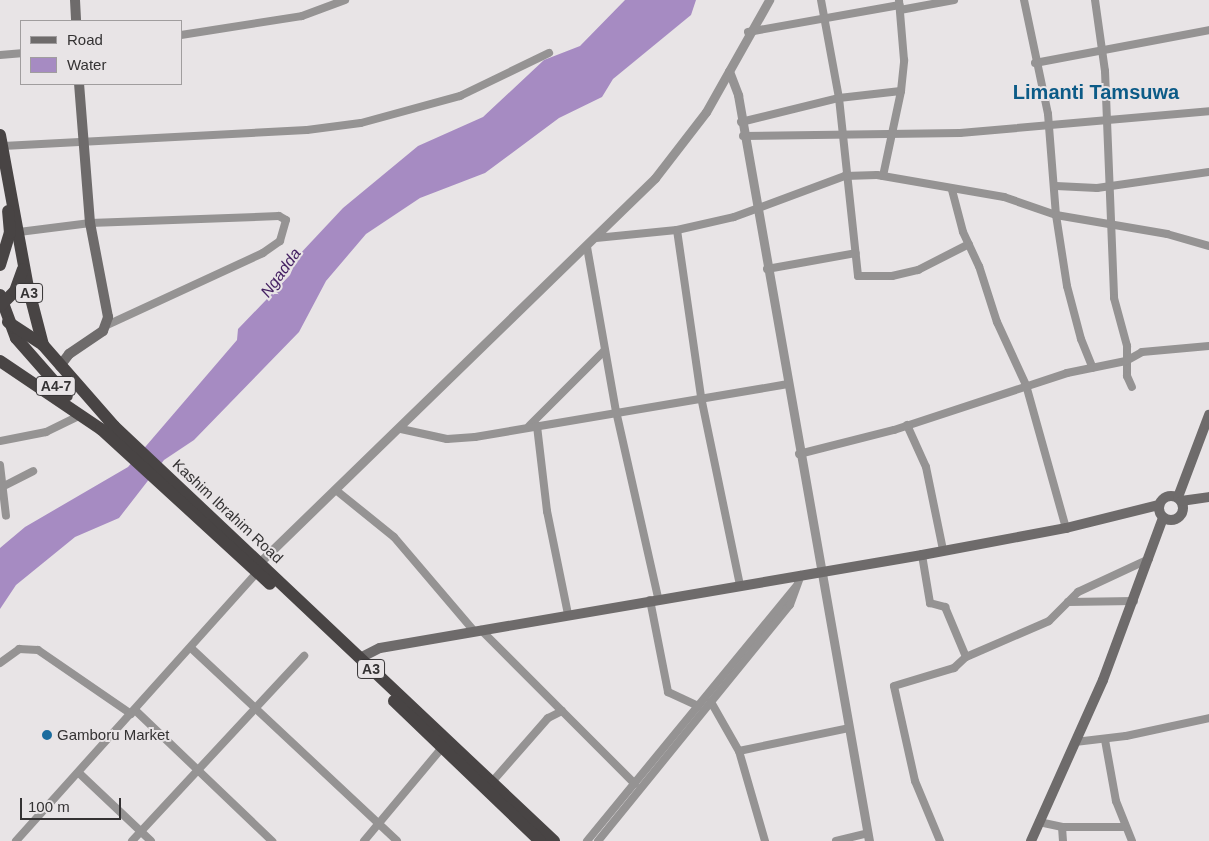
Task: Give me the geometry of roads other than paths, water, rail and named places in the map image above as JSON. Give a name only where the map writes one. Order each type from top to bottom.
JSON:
[{"type":"highway","name":"Kashim Ibrahim Road","points":[[1,140],[14,232],[24,262],[43,345],[107,430]]},
{"type":"highway","points":[[0,170],[14,232]]},
{"type":"highway","name":"A3","points":[[0,266],[14,232]]},
{"type":"highway","points":[[0,306],[15,291],[24,262]]},
{"type":"highway","name":"A4-7","points":[[0,296],[16,338],[35,365],[107,430]]},
{"type":"highway","points":[[0,319],[43,345]]},
{"type":"highway","name":"Kashim Ibrahim Road","points":[[0,361],[107,430],[185,499],[445,744],[492,782],[554,841]]},
{"type":"highway","name":"Kashim Ibrahim Road","points":[[258,567],[360,658],[540,841]]},
{"type":"main road","points":[[75,0],[76,20]]},
{"type":"main road","points":[[60,366],[69,354],[86,345],[106,325],[108,317],[90,223],[82,142],[80,85]]},
{"type":"main road","points":[[1183,513],[1176,498],[1209,415]]},
{"type":"main road","points":[[360,658],[380,648],[654,599],[922,555],[1129,514],[1176,498],[1207,497]]},
{"type":"main road","points":[[1158,541],[1174,520],[1207,497]]},
{"type":"main road","points":[[1030,841],[1075,742],[1152,558],[1163,517],[1159,505]]},
{"type":"main road","points":[[1129,514],[1163,517],[1174,520]]},
{"type":"street","points":[[182,35],[302,16],[345,0]]},
{"type":"street","points":[[16,841],[191,648],[258,567],[587,247],[655,178],[689,137],[728,71],[748,32],[769,0]]},
{"type":"street","points":[[821,0],[840,98],[845,176],[858,276],[872,278],[918,270],[969,244]]},
{"type":"street","points":[[748,32],[826,21],[900,5],[954,0]]},
{"type":"street","points":[[1024,0],[1035,63],[1050,126],[1056,186],[1056,215],[1067,286],[1081,339],[1093,368]]},
{"type":"street","points":[[1095,0],[1103,49],[1114,298],[1127,346],[1126,361],[1132,388]]},
{"type":"street","points":[[883,176],[894,133],[901,91],[904,60],[900,5]]},
{"type":"street","points":[[1035,63],[1209,30]]},
{"type":"street","points":[[0,55],[20,53]]},
{"type":"street","points":[[1,140],[82,142],[361,123],[460,96],[549,53]]},
{"type":"street","points":[[728,71],[741,122],[786,384],[868,837],[836,841]]},
{"type":"street","points":[[741,122],[840,98],[901,91]]},
{"type":"street","points":[[743,136],[842,132],[960,133],[1209,111]]},
{"type":"street","points":[[1056,186],[1110,186],[1209,172]]},
{"type":"street","points":[[596,238],[677,230],[756,209],[845,176],[883,176],[1004,198],[1056,215],[1167,234],[1209,246]]},
{"type":"street","points":[[952,190],[1004,342],[1026,385],[1066,528]]},
{"type":"street","points":[[14,232],[90,223],[279,216],[286,220],[280,242],[263,253],[106,325]]},
{"type":"street","points":[[677,230],[701,397],[740,586]]},
{"type":"street","points":[[587,247],[616,411],[654,599],[668,692],[698,706]]},
{"type":"street","points":[[767,270],[856,253]]},
{"type":"street","points":[[799,454],[907,425],[1026,385],[1126,361],[1142,352],[1170,346],[1209,346]]},
{"type":"street","points":[[527,427],[605,350]]},
{"type":"street","points":[[401,429],[447,439],[537,426],[616,411],[786,384]]},
{"type":"street","points":[[0,441],[46,432],[81,415]]},
{"type":"street","points":[[907,425],[921,450],[943,550]]},
{"type":"street","points":[[537,426],[547,511],[568,614]]},
{"type":"street","points":[[0,465],[6,516]]},
{"type":"street","points":[[2,488],[33,472]]},
{"type":"street","points":[[337,491],[394,538],[477,631],[635,784]]},
{"type":"street","points":[[922,555],[930,603],[945,607],[966,657]]},
{"type":"street","points":[[940,841],[915,781],[894,689],[904,681],[954,668],[966,657],[1049,621],[1078,592],[1152,558]]},
{"type":"street","points":[[598,841],[790,605],[801,575]]},
{"type":"street","points":[[587,841],[798,585]]},
{"type":"street","points":[[1068,602],[1134,601]]},
{"type":"street","points":[[191,648],[397,841]]},
{"type":"street","points":[[0,663],[19,649],[38,650],[133,712],[272,841]]},
{"type":"street","points":[[132,841],[304,656]]},
{"type":"street","points":[[711,702],[739,751],[766,841]]},
{"type":"street","points":[[492,782],[548,718],[562,712]]},
{"type":"street","points":[[1075,742],[1105,740],[1209,718]]},
{"type":"street","points":[[739,751],[849,728]]},
{"type":"street","points":[[1105,740],[1124,827],[1132,841]]},
{"type":"street","points":[[364,841],[445,744]]},
{"type":"street","points":[[79,773],[151,841]]},
{"type":"street","points":[[1039,822],[1062,827],[1124,827]]},
{"type":"street","points":[[1062,827],[1063,841]]},
{"type":"street","points":[[22,834],[30,841]]},
{"type":"water","points":[[625,0],[696,0],[691,15],[613,79],[602,97],[559,118],[485,173],[420,198],[366,234],[326,281],[299,332],[194,440],[164,460],[119,518],[75,537],[16,585],[0,609],[0,548],[25,527],[128,467],[237,340],[238,329],[290,275],[298,256],[343,208],[418,146],[483,117],[544,60],[580,46]]},
{"type":"place","name":"Gamboru Market","points":[[47,735]]},
{"type":"district","name":"Limanti Tamsuwa","points":[[1096,92]]},
{"type":"water label","name":"Ngadda","points":[[281,273]]}]
